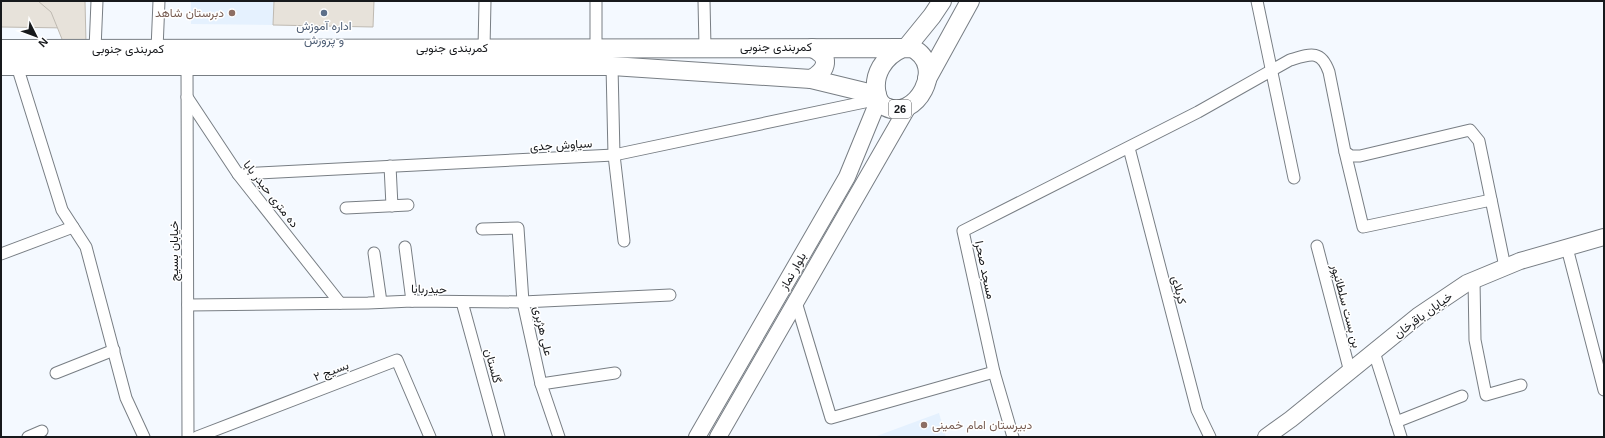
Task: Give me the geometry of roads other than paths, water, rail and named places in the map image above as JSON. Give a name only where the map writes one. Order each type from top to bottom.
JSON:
[{"type":"main road","name":"26","points":[[939,5],[904,48],[894,52],[886,59],[880,68],[876,79],[876,89],[878,97],[884,106],[891,109],[901,109],[909,106],[917,99],[970,1]]},
{"type":"main road","points":[[939,5],[939,19],[942,23],[949,24],[959,22]]},
{"type":"main road","name":"کمربندی جنوبی","points":[[1,49],[157,48],[187,57]]},
{"type":"main road","points":[[156,66],[157,48]]},
{"type":"main road","name":"کمربندی جنوبی","points":[[317,57],[484,48],[904,48]]},
{"type":"main road","points":[[811,79],[820,74],[825,67],[825,58],[820,51],[812,48]]},
{"type":"main road","points":[[904,48],[912,48],[920,52],[928,68],[927,79]]},
{"type":"main road","name":"کمربندی جنوبی","points":[[9,66],[156,66],[187,57],[317,57],[612,66],[811,79],[878,97]]},
{"type":"main road","name":"بلوار نماز","points":[[697,437],[847,177],[878,97]]},
{"type":"main road","name":"بلوار نماز","points":[[718,437],[909,106]]},
{"type":"main road","points":[[860,144],[875,139],[881,142],[884,150]]},
{"type":"main road","name":"خیابان باقرخان","points":[[1266,437],[1292,419],[1418,316],[1468,283],[1520,261],[1604,237]]},
{"type":"street","points":[[95,49],[97,1]]},
{"type":"street","points":[[157,48],[159,1]]},
{"type":"street","points":[[484,48],[485,1]]},
{"type":"street","points":[[596,1],[596,47]]},
{"type":"street","points":[[704,1],[705,47]]},
{"type":"street","points":[[1257,1],[1294,178]]},
{"type":"street","name":"مسجد صحرا","points":[[994,372],[963,231],[1129,148],[1290,60],[1305,55],[1316,55],[1325,60],[1329,72],[1345,152]]},
{"type":"street","name":"خیابان بسیج","points":[[187,57],[188,437]]},
{"type":"street","points":[[9,66],[62,210],[86,247],[126,398],[144,437]]},
{"type":"street","points":[[612,66],[614,155],[624,241]]},
{"type":"street","name":"ده متری حیدر بابا","points":[[187,96],[238,174],[340,303]]},
{"type":"street","name":"سیاوش جدی","points":[[238,174],[614,155],[878,97]]},
{"type":"street","points":[[1345,152],[1351,156],[1360,156],[1470,130],[1479,141],[1505,267]]},
{"type":"street","name":"کربلای","points":[[1129,148],[1197,410],[1210,437]]},
{"type":"street","points":[[1345,152],[1363,227],[1491,200]]},
{"type":"street","points":[[390,166],[392,206]]},
{"type":"street","points":[[346,208],[408,205]]},
{"type":"street","points":[[1,254],[73,227]]},
{"type":"street","name":"علی هژبری","points":[[482,229],[518,228],[523,302],[541,384],[559,437]]},
{"type":"street","points":[[405,246],[412,301]]},
{"type":"street","name":"بن بست سلطانپور","points":[[1317,246],[1350,372]]},
{"type":"street","points":[[1568,248],[1604,390]]},
{"type":"street","points":[[374,252],[381,302]]},
{"type":"street","points":[[1474,280],[1475,340],[1486,395],[1521,385]]},
{"type":"street","name":"حیدربابا","points":[[188,305],[412,301],[523,302],[670,295]]},
{"type":"street","name":"گلستان","points":[[462,302],[499,437]]},
{"type":"street","points":[[796,302],[831,418],[994,372],[1013,437]]},
{"type":"street","points":[[56,373],[114,350]]},
{"type":"street","points":[[1374,352],[1401,437]]},
{"type":"street","name":"بسیج ۲","points":[[197,437],[397,360],[430,437]]},
{"type":"street","points":[[541,384],[615,372]]},
{"type":"street","points":[[1396,422],[1462,396]]},
{"type":"street","points":[[28,437],[42,431]]},
{"type":"place","name":"دبرستان شاهد","points":[[232,13]]},
{"type":"place","name":"اداره آموزش و پرورش","points":[[324,13]]},
{"type":"place","name":"دبیرستان امام خمینی","points":[[924,425]]}]
